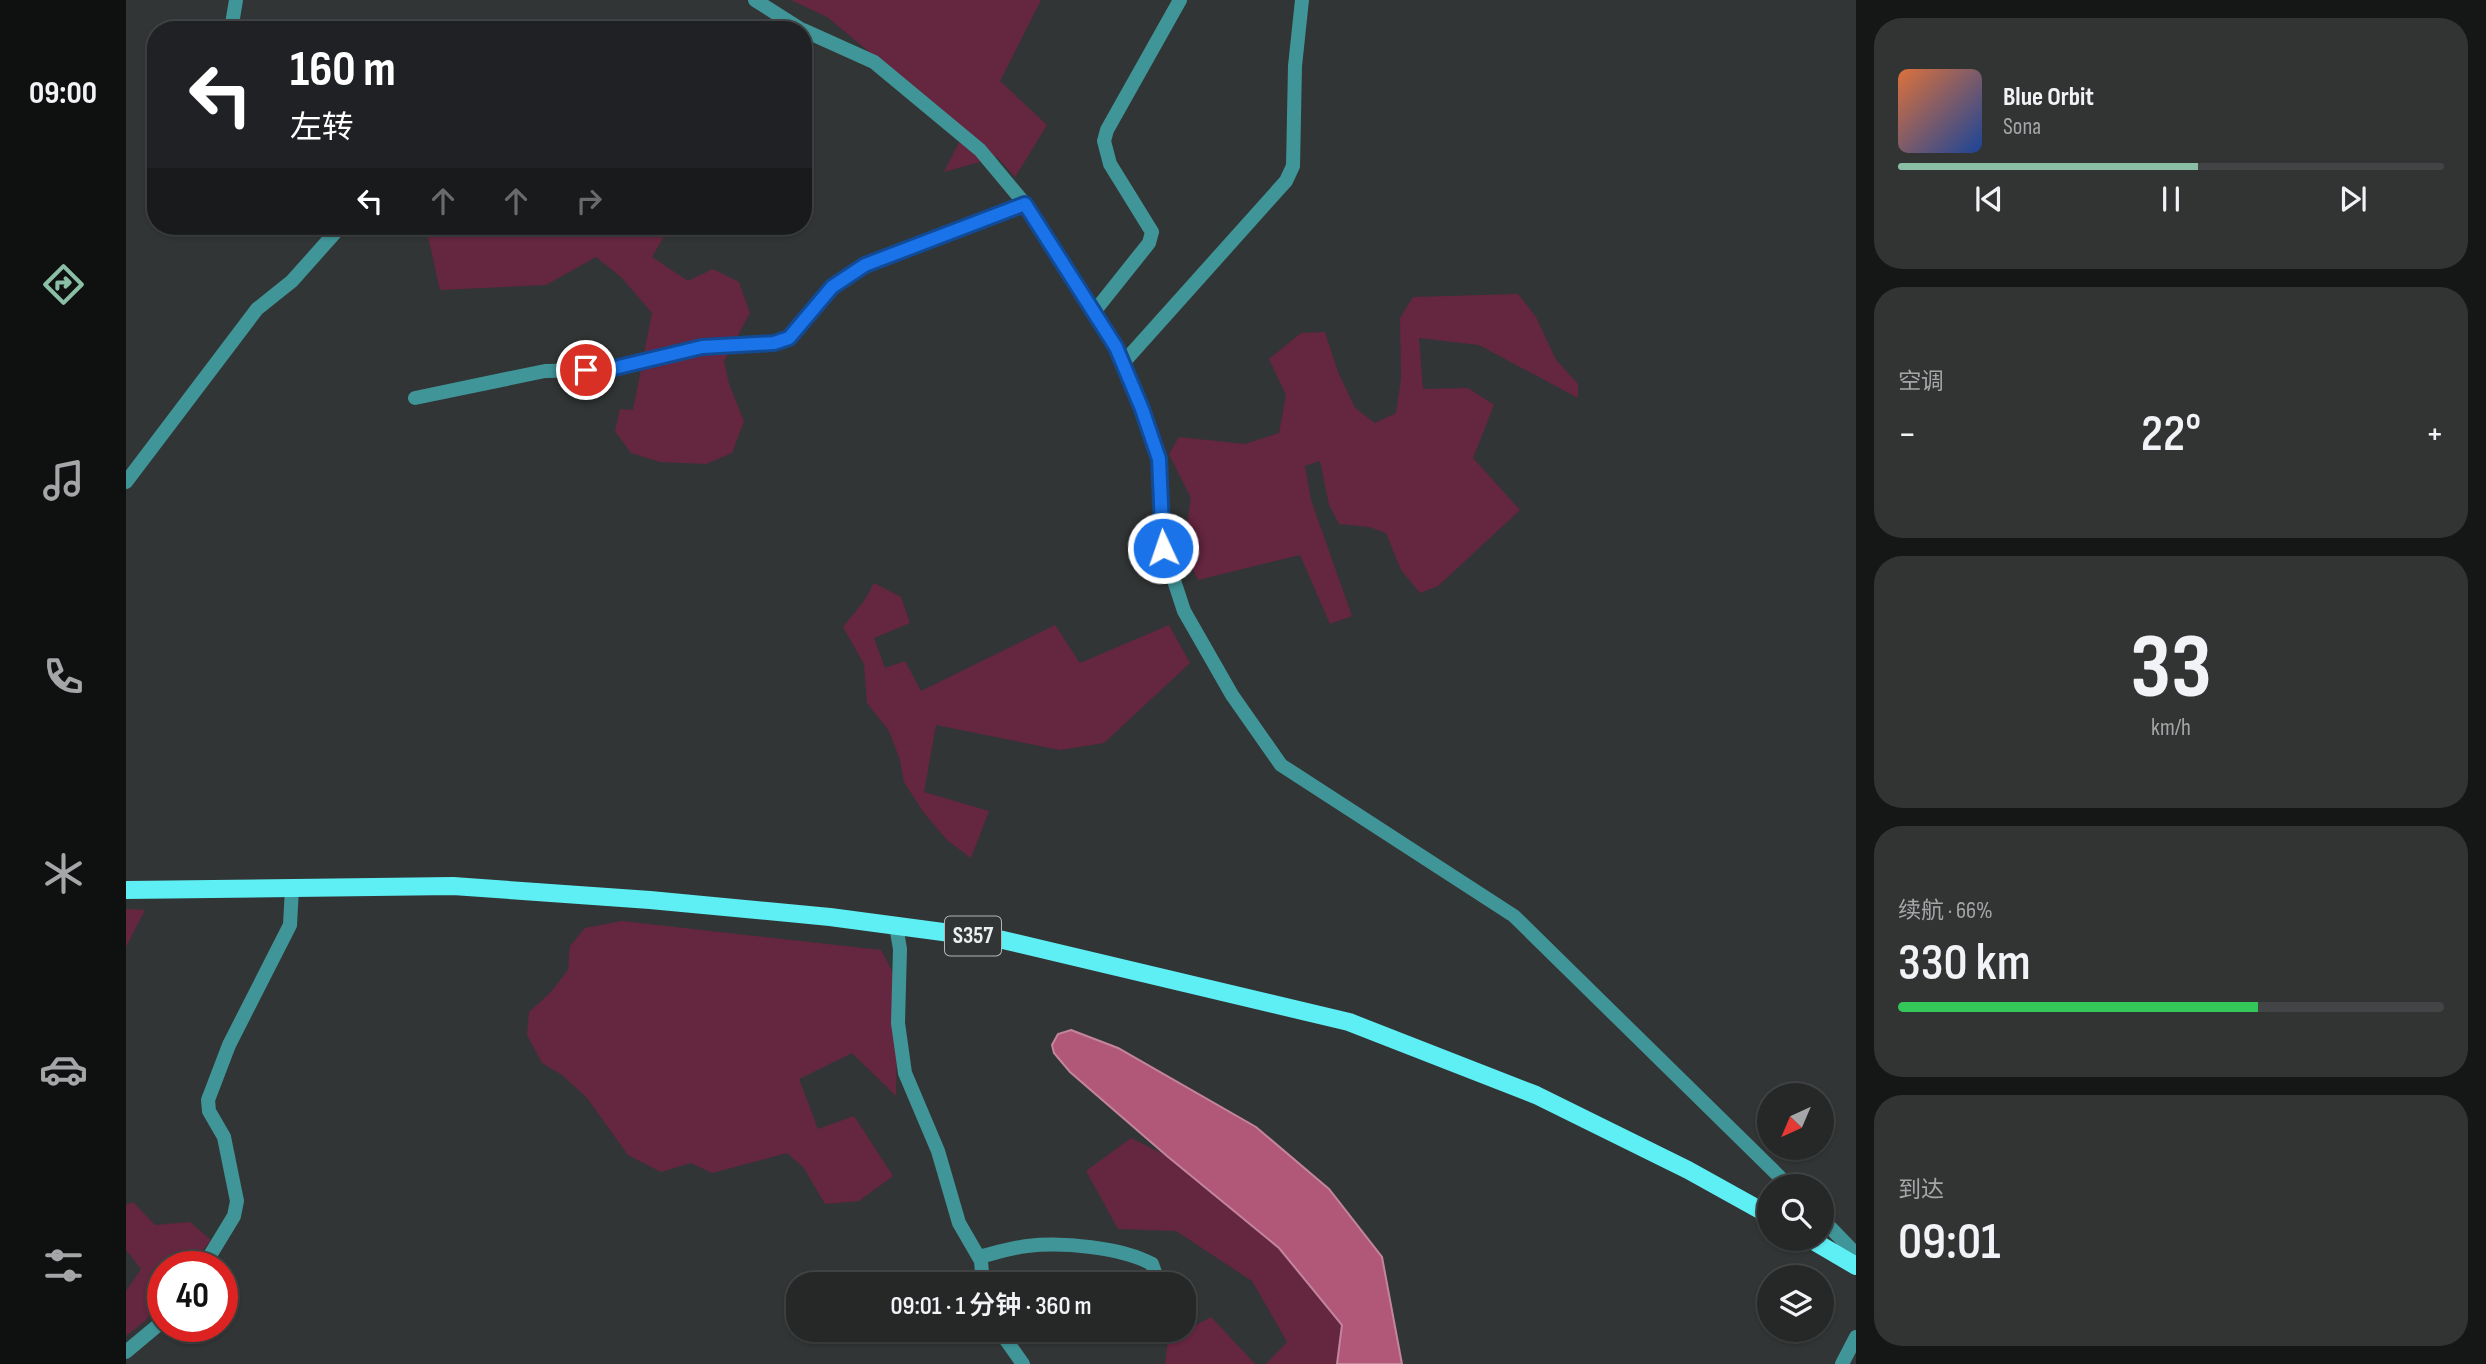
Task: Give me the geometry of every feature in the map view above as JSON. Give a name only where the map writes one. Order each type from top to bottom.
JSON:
[{"type":"main road","name":"S357","points":[[126,890],[453,886],[663,901],[830,917],[1003,940],[1349,1022],[1536,1095],[1688,1170],[1757,1208]]},
{"type":"main road","points":[[1830,1251],[1856,1266]]},
{"type":"street","points":[[232,21],[236,0]]},
{"type":"street","points":[[755,0],[788,21]]},
{"type":"street","points":[[1094,312],[1149,243],[1152,232],[1110,164],[1104,141],[1107,130],[1180,0]]},
{"type":"street","points":[[1123,363],[1286,181],[1293,166],[1295,66],[1302,0]]},
{"type":"street","points":[[812,34],[874,62],[980,149],[1025,204],[1116,347],[1142,409],[1159,459],[1163,548],[1184,611],[1232,695],[1281,765],[1514,916],[1777,1174]]},
{"type":"street","points":[[415,398],[545,371],[606,370],[702,347],[774,343],[789,338],[832,287],[865,265],[1025,204]]},
{"type":"street","points":[[126,482],[257,309],[292,281],[333,235]]},
{"type":"street","points":[[213,1251],[234,1216],[237,1201],[224,1137],[209,1111],[208,1100],[229,1045],[290,925],[292,888]]},
{"type":"street","points":[[896,926],[900,949],[898,1023],[905,1073],[938,1151],[959,1223],[979,1257],[981,1272]]},
{"type":"street","points":[[1834,1231],[1856,1254]]},
{"type":"street","points":[[979,1257],[1028,1246],[1075,1246],[1116,1252],[1152,1264],[1154,1272]]},
{"type":"street","points":[[126,1352],[147,1334]]},
{"type":"street","points":[[1842,1364],[1856,1337]]},
{"type":"street","points":[[1007,1342],[1023,1364]]},
{"type":"shaded area","points":[[791,0],[1041,0],[1000,81],[1047,125],[1015,177],[997,157],[944,172],[965,131],[827,17]]},
{"type":"shaded area","points":[[428,235],[665,235],[652,257],[688,281],[713,269],[739,282],[750,313],[724,361],[729,384],[744,421],[732,453],[706,464],[660,462],[631,453],[615,431],[620,409],[633,410],[652,313],[621,277],[596,257],[546,285],[440,290]]},
{"type":"shaded area","points":[[1518,294],[1536,317],[1556,360],[1578,384],[1578,398],[1479,345],[1419,338],[1423,389],[1468,388],[1494,405],[1473,458],[1520,510],[1438,586],[1420,593],[1401,570],[1386,533],[1369,527],[1339,524],[1329,505],[1320,461],[1305,466],[1311,500],[1352,616],[1330,624],[1300,555],[1198,580],[1183,549],[1191,498],[1169,454],[1179,437],[1245,444],[1279,433],[1286,395],[1269,359],[1301,333],[1325,332],[1338,372],[1355,408],[1375,423],[1396,413],[1401,379],[1400,318],[1413,297]]},
{"type":"shaded area","points":[[874,583],[901,597],[910,623],[874,638],[885,668],[905,661],[921,691],[1055,625],[1080,663],[1169,625],[1190,663],[1104,743],[1060,750],[936,725],[924,792],[989,811],[971,858],[947,840],[924,813],[904,782],[900,760],[889,731],[867,703],[864,664],[843,627],[864,601]]},
{"type":"shaded area","points":[[126,909],[145,910],[126,947]]},
{"type":"shaded area","points":[[622,921],[881,950],[898,982],[896,1096],[852,1053],[799,1079],[818,1129],[854,1116],[893,1176],[859,1201],[825,1204],[804,1168],[787,1153],[712,1173],[691,1163],[661,1172],[628,1155],[587,1098],[562,1075],[542,1063],[527,1035],[529,1012],[550,993],[568,970],[570,946],[585,928]]},
{"type":"shaded area","points":[[1071,1030],[1118,1048],[1256,1127],[1329,1189],[1382,1257],[1402,1364],[1337,1364],[1342,1325],[1279,1248],[1070,1072],[1054,1053],[1052,1045],[1058,1034]]},
{"type":"shaded area","points":[[1131,1138],[1167,1156],[1279,1248],[1342,1325],[1337,1364],[1266,1364],[1287,1342],[1252,1281],[1176,1231],[1118,1229],[1086,1171]]},
{"type":"shaded area","points":[[133,1202],[155,1225],[190,1222],[211,1240],[202,1251],[147,1251],[147,1319],[126,1336],[126,1291],[141,1269],[126,1250],[126,1205]]},
{"type":"shaded area","points":[[1211,1317],[1255,1364],[1165,1364],[1168,1342],[1196,1342],[1196,1325]]},
{"type":"route","points":[[586,370],[606,370],[702,347],[774,343],[789,338],[832,287],[865,265],[1025,204],[1116,347],[1142,409],[1159,459],[1163,548]]}]
